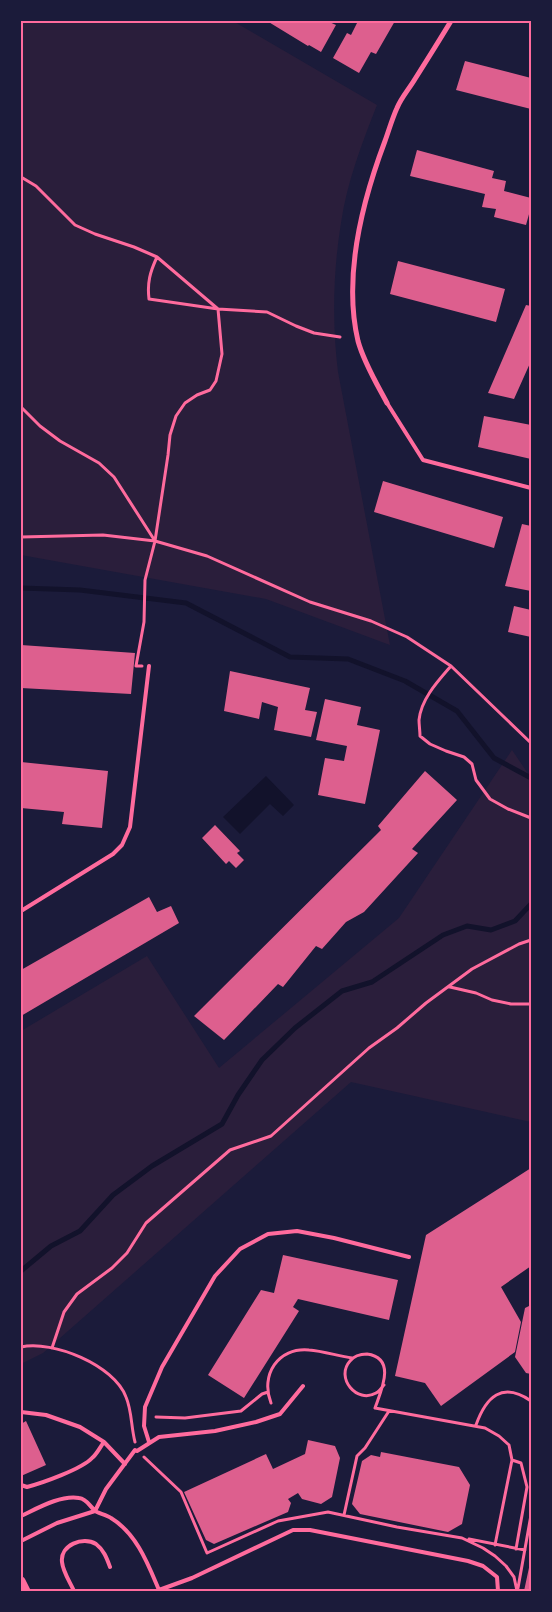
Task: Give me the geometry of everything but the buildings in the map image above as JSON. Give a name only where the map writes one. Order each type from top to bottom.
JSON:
[{"type":"street","points":[[387,403],[373,377],[359,342],[353,308],[354,269],[359,235],[369,190],[396,108],[451,21]]},
{"type":"street","points":[[21,1581],[26,1591]]},
{"type":"lane","points":[[387,403],[423,460],[531,488]]},
{"type":"lane","points":[[21,910],[113,854],[122,845],[127,836],[132,812],[149,666]]},
{"type":"lane","points":[[149,1442],[144,1426],[145,1407],[162,1367],[215,1276],[240,1249],[268,1234],[297,1231],[334,1238],[409,1257]]},
{"type":"lane","points":[[21,1541],[57,1523],[95,1511],[106,1490],[135,1450],[137,1451],[149,1442],[160,1437],[215,1431],[256,1422],[280,1414],[303,1386]]},
{"type":"lane","points":[[21,1412],[46,1415],[80,1428],[104,1442],[125,1464]]},
{"type":"lane","points":[[21,1484],[27,1487],[42,1483],[76,1468],[92,1459],[104,1442]]},
{"type":"lane","points":[[21,1516],[66,1498],[81,1498],[88,1502],[95,1511],[111,1517],[125,1530],[141,1550],[159,1590],[192,1578],[292,1530],[310,1530],[468,1561],[483,1566],[496,1577],[498,1591]]},
{"type":"lane","points":[[74,1591],[62,1563],[64,1552],[71,1544],[86,1541],[96,1544],[105,1554],[110,1567]]},
{"type":"path","points":[[21,177],[36,186],[75,225],[157,257],[218,309],[222,354],[216,381],[210,390],[197,395],[185,403],[176,416],[170,435],[155,541],[145,580],[144,622],[136,666],[149,666]]},
{"type":"path","points":[[157,257],[150,272],[149,299],[218,309],[267,312],[314,333],[340,337]]},
{"type":"path","points":[[21,407],[53,436],[99,463],[114,477],[155,541]]},
{"type":"path","points":[[21,537],[102,535],[155,541],[207,556],[310,602],[371,621],[407,637],[451,666],[531,743]]},
{"type":"path","points":[[451,666],[435,684],[422,710],[419,720],[420,736],[430,744],[446,752],[464,757],[472,764],[476,780],[490,799],[508,809],[531,818]]},
{"type":"path","points":[[52,1348],[64,1312],[77,1294],[112,1268],[127,1253],[146,1223],[230,1150],[271,1136],[369,1048],[397,1028],[426,1003],[472,969],[519,944],[531,940]]},
{"type":"path","points":[[450,987],[511,1004],[531,1004]]},
{"type":"path","points":[[21,1347],[30,1345],[52,1348],[82,1358],[111,1376],[126,1395],[137,1451],[181,1492],[207,1554]]},
{"type":"path","points":[[271,1402],[268,1392],[268,1376],[272,1368],[285,1354],[308,1350],[352,1358]]},
{"type":"path","points":[[384,1385],[377,1393],[369,1396],[359,1394],[351,1389],[346,1382],[345,1373],[348,1363],[355,1356],[364,1354],[375,1356],[382,1362],[385,1372],[384,1385],[375,1408],[476,1425],[498,1436],[508,1445],[512,1460],[495,1544]]},
{"type":"path","points":[[156,1416],[185,1418],[241,1411],[262,1394],[268,1392]]},
{"type":"path","points":[[476,1425],[482,1409],[494,1396],[502,1392],[522,1395],[531,1401]]},
{"type":"path","points":[[526,1398],[531,1396]]},
{"type":"path","points":[[344,1516],[357,1456],[365,1448],[389,1411]]},
{"type":"path","points":[[512,1460],[522,1463],[527,1487],[516,1549]]},
{"type":"path","points":[[518,1591],[531,1515]]},
{"type":"path","points":[[462,1538],[524,1550]]},
{"type":"shaded area","points":[[21,21],[233,21],[377,105],[347,193],[338,241],[334,316],[338,372],[390,645],[266,599],[21,555]]},
{"type":"shaded area","points":[[512,750],[531,778],[531,1122],[351,1082],[43,1353],[21,1364],[21,1031],[147,956],[219,1068],[399,918]]},
{"type":"shaded area","points":[[266,776],[294,805],[283,816],[270,804],[240,834],[223,817]]},
{"type":"waterway","points":[[21,588],[80,590],[186,603],[290,657],[348,659],[405,681],[457,711],[494,758],[531,778]]},
{"type":"waterway","points":[[21,1271],[51,1246],[80,1231],[113,1195],[152,1166],[222,1124],[238,1095],[262,1060],[295,1028],[342,991],[372,982],[443,935],[467,926],[491,930],[515,921],[531,904]]}]
